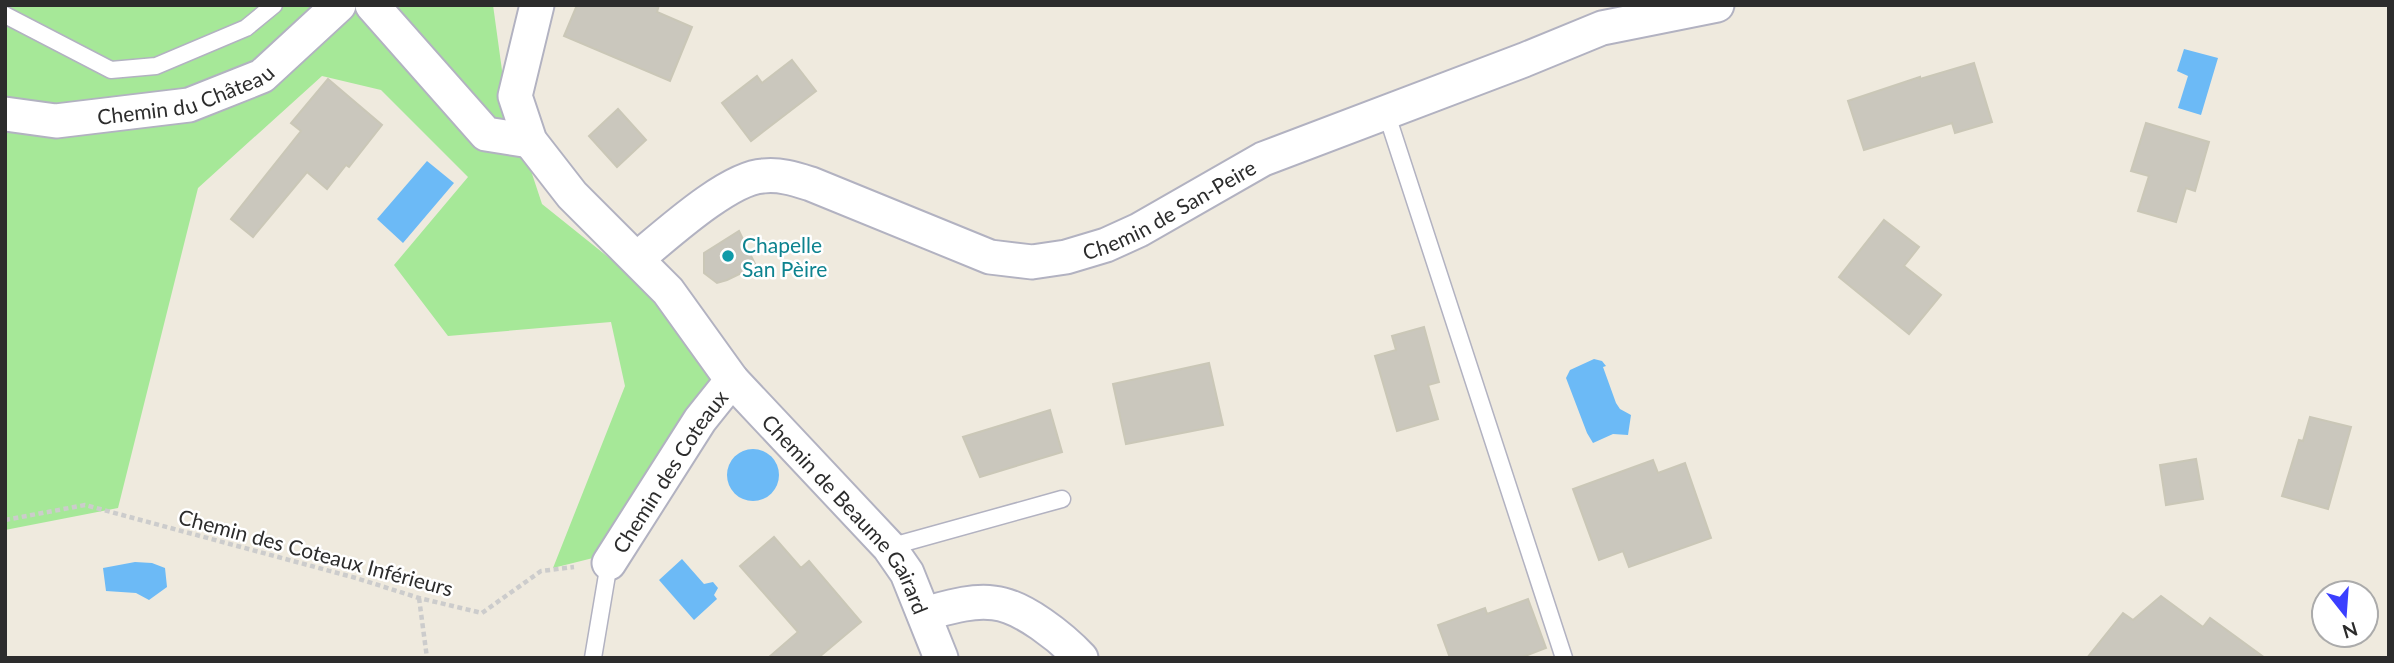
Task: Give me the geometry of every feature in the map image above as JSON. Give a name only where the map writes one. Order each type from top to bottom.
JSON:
[{"type":"street","name":"Chemin du Château","points":[[5,114],[56,121],[189,105],[262,76],[339,5]]},
{"type":"street","points":[[372,5],[486,134],[530,141]]},
{"type":"street","points":[[537,5],[515,96],[530,141],[572,195],[638,258],[668,291],[732,380]]},
{"type":"street","name":"Chemin de San-Peire","points":[[638,258],[679,224],[742,180],[762,176],[785,176],[811,184],[990,257],[1031,262],[1066,257],[1106,245],[1139,230],[1263,159],[1602,28],[1717,5]]},
{"type":"street","name":"Chemin de Beaume Gairard","points":[[732,380],[889,547],[907,573],[941,658]]},
{"type":"street","name":"Chemin des Coteaux","points":[[609,563],[700,420],[732,380]]},
{"type":"street","points":[[924,614],[963,604],[996,603],[1032,618],[1064,640],[1081,658]]},
{"type":"lane","points":[[5,15],[111,70],[156,66],[246,28],[274,5]]},
{"type":"lane","points":[[1386,112],[1564,658]]},
{"type":"lane","points":[[889,547],[1062,499]]},
{"type":"lane","points":[[593,658],[609,563]]},
{"type":"path","name":"Chemin des Coteaux Inférieurs","points":[[5,520],[85,505],[356,578],[419,598],[482,612],[541,571],[609,563]]},
{"type":"path","points":[[419,598],[427,658]]},
{"type":"green space","points":[[5,5],[493,5],[505,92],[542,204],[648,289],[719,388],[605,555],[553,568],[625,386],[611,322],[448,336],[394,265],[468,177],[381,90],[322,76],[198,188],[118,508],[5,530]]},
{"type":"water","points":[[2184,49],[2218,58],[2201,115],[2178,108],[2188,76],[2177,71]]},
{"type":"water","points":[[427,161],[454,183],[403,243],[377,219]]},
{"type":"water","points":[[1594,359],[1602,361],[1606,366],[1603,367],[1616,403],[1620,409],[1631,415],[1628,435],[1613,434],[1593,443],[1566,378],[1570,370]]},
{"type":"water","points":[[753,449],[763,451],[771,457],[777,465],[777,485],[771,493],[763,499],[753,501],[743,499],[735,493],[729,485],[727,475],[729,465],[735,457],[743,451]]},
{"type":"water","points":[[682,559],[704,584],[713,582],[718,588],[714,595],[717,599],[694,620],[659,580]]},
{"type":"water","points":[[135,562],[152,563],[165,568],[167,587],[149,600],[136,593],[106,591],[103,568]]},
{"type":"building","points":[[577,5],[659,5],[657,12],[692,27],[670,81],[564,36]]},
{"type":"building","points":[[792,60],[816,91],[751,141],[722,103],[757,76],[762,83]]},
{"type":"building","points":[[1974,63],[1992,122],[1955,133],[1952,123],[1864,150],[1848,101],[1920,77]]},
{"type":"building","points":[[328,79],[382,125],[349,167],[346,165],[327,189],[307,172],[253,237],[231,219],[301,131],[291,123]]},
{"type":"building","points":[[618,109],[646,140],[617,167],[589,136]]},
{"type":"building","points":[[2146,123],[2209,142],[2195,191],[2186,188],[2176,222],[2138,211],[2149,176],[2131,171]]},
{"type":"building","points":[[1884,220],[1919,247],[1904,266],[1941,295],[1909,334],[1839,277]]},
{"type":"building","name":"Chapelle San Pèire","points":[[739,231],[756,266],[717,283],[704,273],[704,253]]},
{"type":"building","points":[[1424,327],[1439,382],[1428,385],[1438,419],[1397,431],[1375,356],[1396,350],[1392,336]]},
{"type":"building","points":[[1209,363],[1223,425],[1126,444],[1113,384]]},
{"type":"building","points":[[1050,410],[1062,452],[980,477],[963,437]]},
{"type":"building","points":[[2310,417],[2351,427],[2328,509],[2282,496],[2299,440],[2303,441]]},
{"type":"building","points":[[2196,459],[2203,499],[2166,505],[2160,465]]},
{"type":"building","points":[[1653,460],[1658,473],[1685,463],[1711,538],[1629,567],[1623,551],[1599,560],[1573,489]]},
{"type":"building","points":[[774,537],[801,568],[809,561],[861,622],[818,658],[768,658],[798,632],[740,566]]},
{"type":"building","points":[[2161,596],[2203,627],[2210,618],[2265,658],[2087,658],[2123,613],[2133,620]]},
{"type":"building","points":[[1528,599],[1546,648],[1520,658],[1450,658],[1438,625],[1485,608],[1487,614]]},
{"type":"place","name":"Chapelle San Pèire","points":[[728,256]]}]
